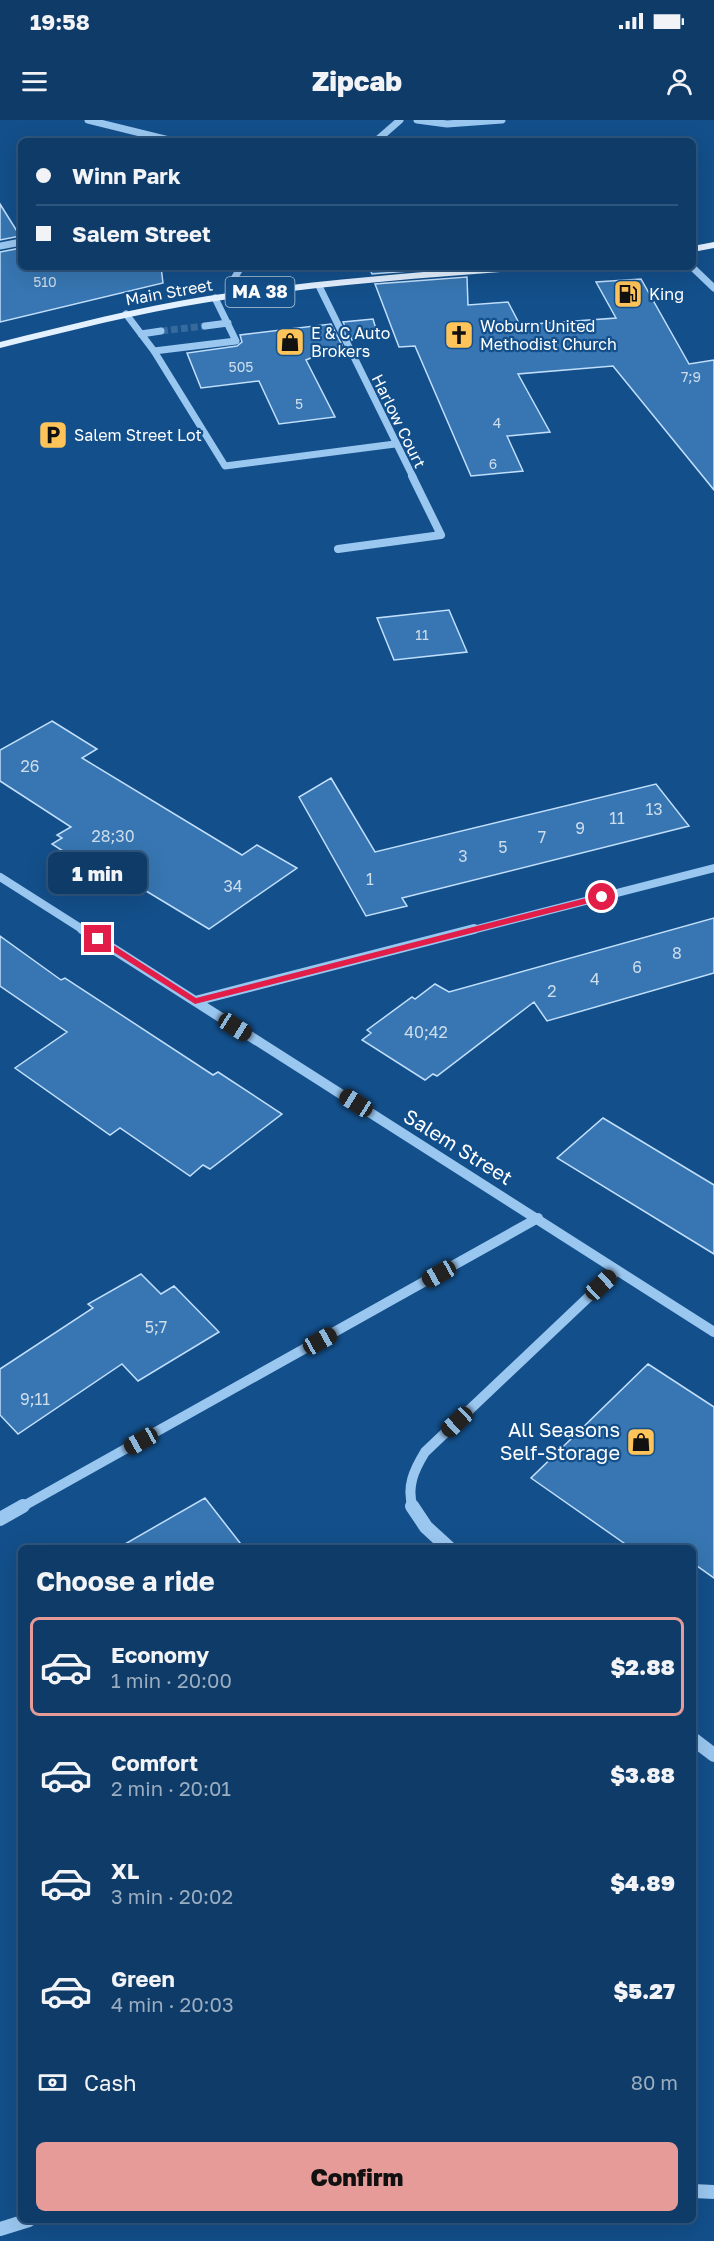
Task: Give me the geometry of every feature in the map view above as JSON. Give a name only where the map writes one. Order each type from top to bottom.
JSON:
[{"type":"main road","points":[[696,248],[714,244]]},
{"type":"main road","name":"Main Street","points":[[0,344],[126,314],[215,298],[318,285],[490,270]]},
{"type":"street","points":[[88,120],[161,138]]},
{"type":"street","points":[[379,138],[400,120]]},
{"type":"street","points":[[417,120],[447,124],[502,120]]},
{"type":"street","points":[[0,246],[18,243]]},
{"type":"street","points":[[236,295],[235,275],[239,270]]},
{"type":"street","points":[[695,270],[714,288]]},
{"type":"street","name":"Harlow Court","points":[[318,285],[394,444],[441,535],[338,549]]},
{"type":"street","points":[[154,351],[236,341],[215,298]]},
{"type":"street","points":[[126,314],[154,351],[225,466],[394,444]]},
{"type":"street","points":[[205,326],[228,323]]},
{"type":"street","points":[[141,334],[161,331]]},
{"type":"street","points":[[195,1001],[714,868]]},
{"type":"street","name":"Salem Street","points":[[0,877],[714,1332]]},
{"type":"street","points":[[1,1518],[538,1218]]},
{"type":"street","points":[[446,1545],[423,1525],[411,1505],[409,1482],[418,1462],[425,1452],[617,1270]]},
{"type":"street","points":[[696,1741],[714,1755]]},
{"type":"street","points":[[696,2191],[714,2192]]},
{"type":"street","points":[[0,2229],[19,2223]]},
{"type":"building","points":[[0,204],[18,236],[0,240]]},
{"type":"building","points":[[18,249],[18,270],[161,270],[163,283],[0,322],[0,252]]},
{"type":"building","points":[[370,270],[422,270],[372,274]]},
{"type":"building","points":[[467,277],[468,305],[508,302],[520,325],[616,318],[596,282],[641,279],[689,364],[714,360],[714,490],[613,366],[518,374],[550,432],[507,436],[523,471],[471,476],[415,346],[399,347],[375,284]]},
{"type":"building","points":[[373,319],[376,329],[352,340],[343,322]]},
{"type":"building","points":[[331,324],[342,345],[306,360],[335,417],[279,424],[259,381],[201,388],[187,353],[237,346],[242,342],[240,335]]},
{"type":"building","points":[[449,610],[467,652],[394,660],[377,618]]},
{"type":"building","points":[[52,721],[97,749],[82,758],[242,855],[257,845],[297,868],[209,929],[113,871],[103,877],[52,844],[62,838],[57,835],[71,827],[0,781],[0,750]]},
{"type":"building","points":[[331,778],[375,852],[656,784],[689,826],[402,898],[407,906],[366,916],[299,797]]},
{"type":"building","points":[[714,918],[714,973],[547,1021],[534,1002],[437,1076],[433,1074],[425,1080],[362,1040],[371,1033],[367,1030],[412,997],[415,999],[435,984],[449,992]]},
{"type":"building","points":[[0,936],[61,980],[65,978],[213,1075],[218,1072],[282,1114],[210,1169],[203,1165],[190,1176],[120,1128],[110,1135],[15,1068],[67,1032],[0,986]]},
{"type":"building","points":[[603,1118],[714,1185],[714,1254],[557,1158]]},
{"type":"building","points":[[141,1274],[161,1294],[174,1286],[219,1332],[138,1381],[122,1364],[18,1434],[0,1415],[0,1369],[93,1308],[88,1304]]},
{"type":"building","name":"All Seasons Self-Storage","points":[[648,1364],[714,1407],[714,1578],[696,1565],[696,1545],[627,1545],[531,1478]]},
{"type":"building","points":[[205,1498],[242,1545],[123,1545]]},
{"type":"tunnel","points":[[161,331],[205,326]]},
{"type":"place","name":"King","points":[[628,294]]},
{"type":"place","name":"Woburn United Methodist Church","points":[[459,335]]},
{"type":"place","name":"E & C Auto Brokers","points":[[290,342]]},
{"type":"place","name":"Salem Street Lot","points":[[53,435]]},
{"type":"place","name":"All Seasons Self-Storage","points":[[641,1442]]},
{"type":"route","points":[[98,939],[195,1001],[602,897]]}]
